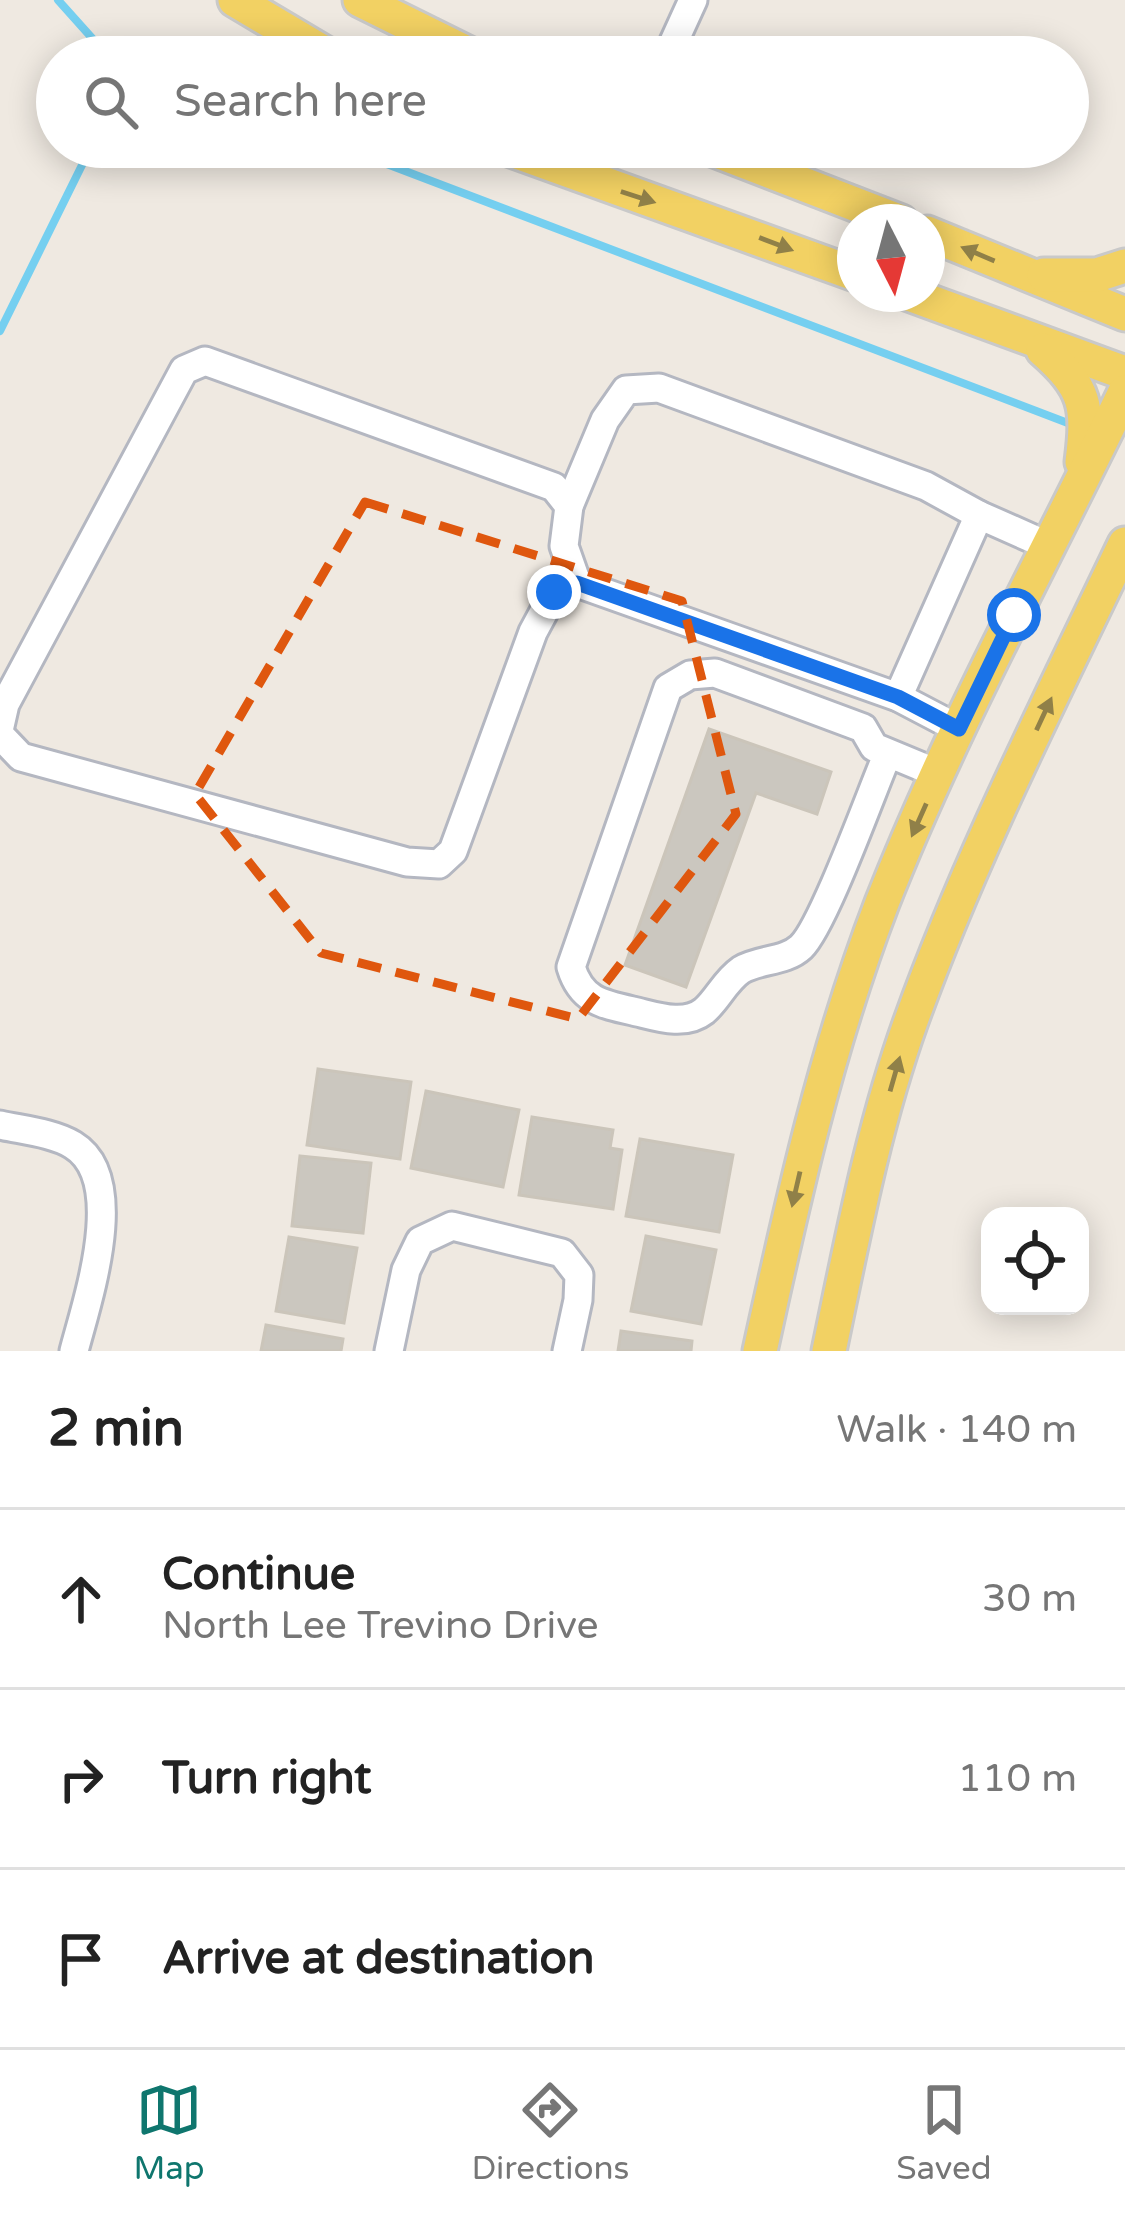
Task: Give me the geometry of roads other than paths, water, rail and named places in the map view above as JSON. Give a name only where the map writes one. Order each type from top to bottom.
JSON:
[{"type":"main road","points":[[235,0],[296,36]]},
{"type":"main road","points":[[360,0],[433,36]]},
{"type":"main road","points":[[561,168],[837,268]]},
{"type":"main road","points":[[761,168],[854,204]]},
{"type":"main road","points":[[945,240],[1125,314]]},
{"type":"main road","points":[[1028,276],[1096,275],[1125,266]]},
{"type":"main road","points":[[945,308],[1125,373]]},
{"type":"main road","points":[[1032,341],[1080,389],[1088,421],[1079,488]]},
{"type":"main road","points":[[760,1351],[811,1118],[883,902],[959,729],[1119,404]]},
{"type":"main road","points":[[829,1351],[879,1128],[910,1024],[967,877],[1125,544]]},
{"type":"street","points":[[677,36],[693,0]]},
{"type":"street","points":[[568,506],[554,487],[205,361],[184,370],[5,704],[0,730],[21,757],[407,862],[439,864],[453,851],[533,632],[554,592],[577,583],[898,697],[959,729]]},
{"type":"street","points":[[577,583],[564,546],[568,506],[605,420],[626,390],[659,388],[926,485],[1049,546]]},
{"type":"street","points":[[898,697],[979,515]]},
{"type":"street","points":[[888,753],[825,902],[797,951],[744,968],[703,1012],[679,1020],[598,1004],[577,988],[571,967],[668,688],[690,675],[715,673],[863,728],[874,747],[939,774]]},
{"type":"street","points":[[0,1125],[74,1145],[92,1165],[100,1186],[103,1222],[74,1351]]},
{"type":"street","points":[[389,1351],[406,1270],[419,1241],[452,1226],[562,1253],[579,1275],[567,1351]]},
{"type":"waterway","points":[[58,0],[90,36]]},
{"type":"waterway","points":[[0,331],[81,168]]},
{"type":"waterway","points":[[397,168],[1073,425]]}]
